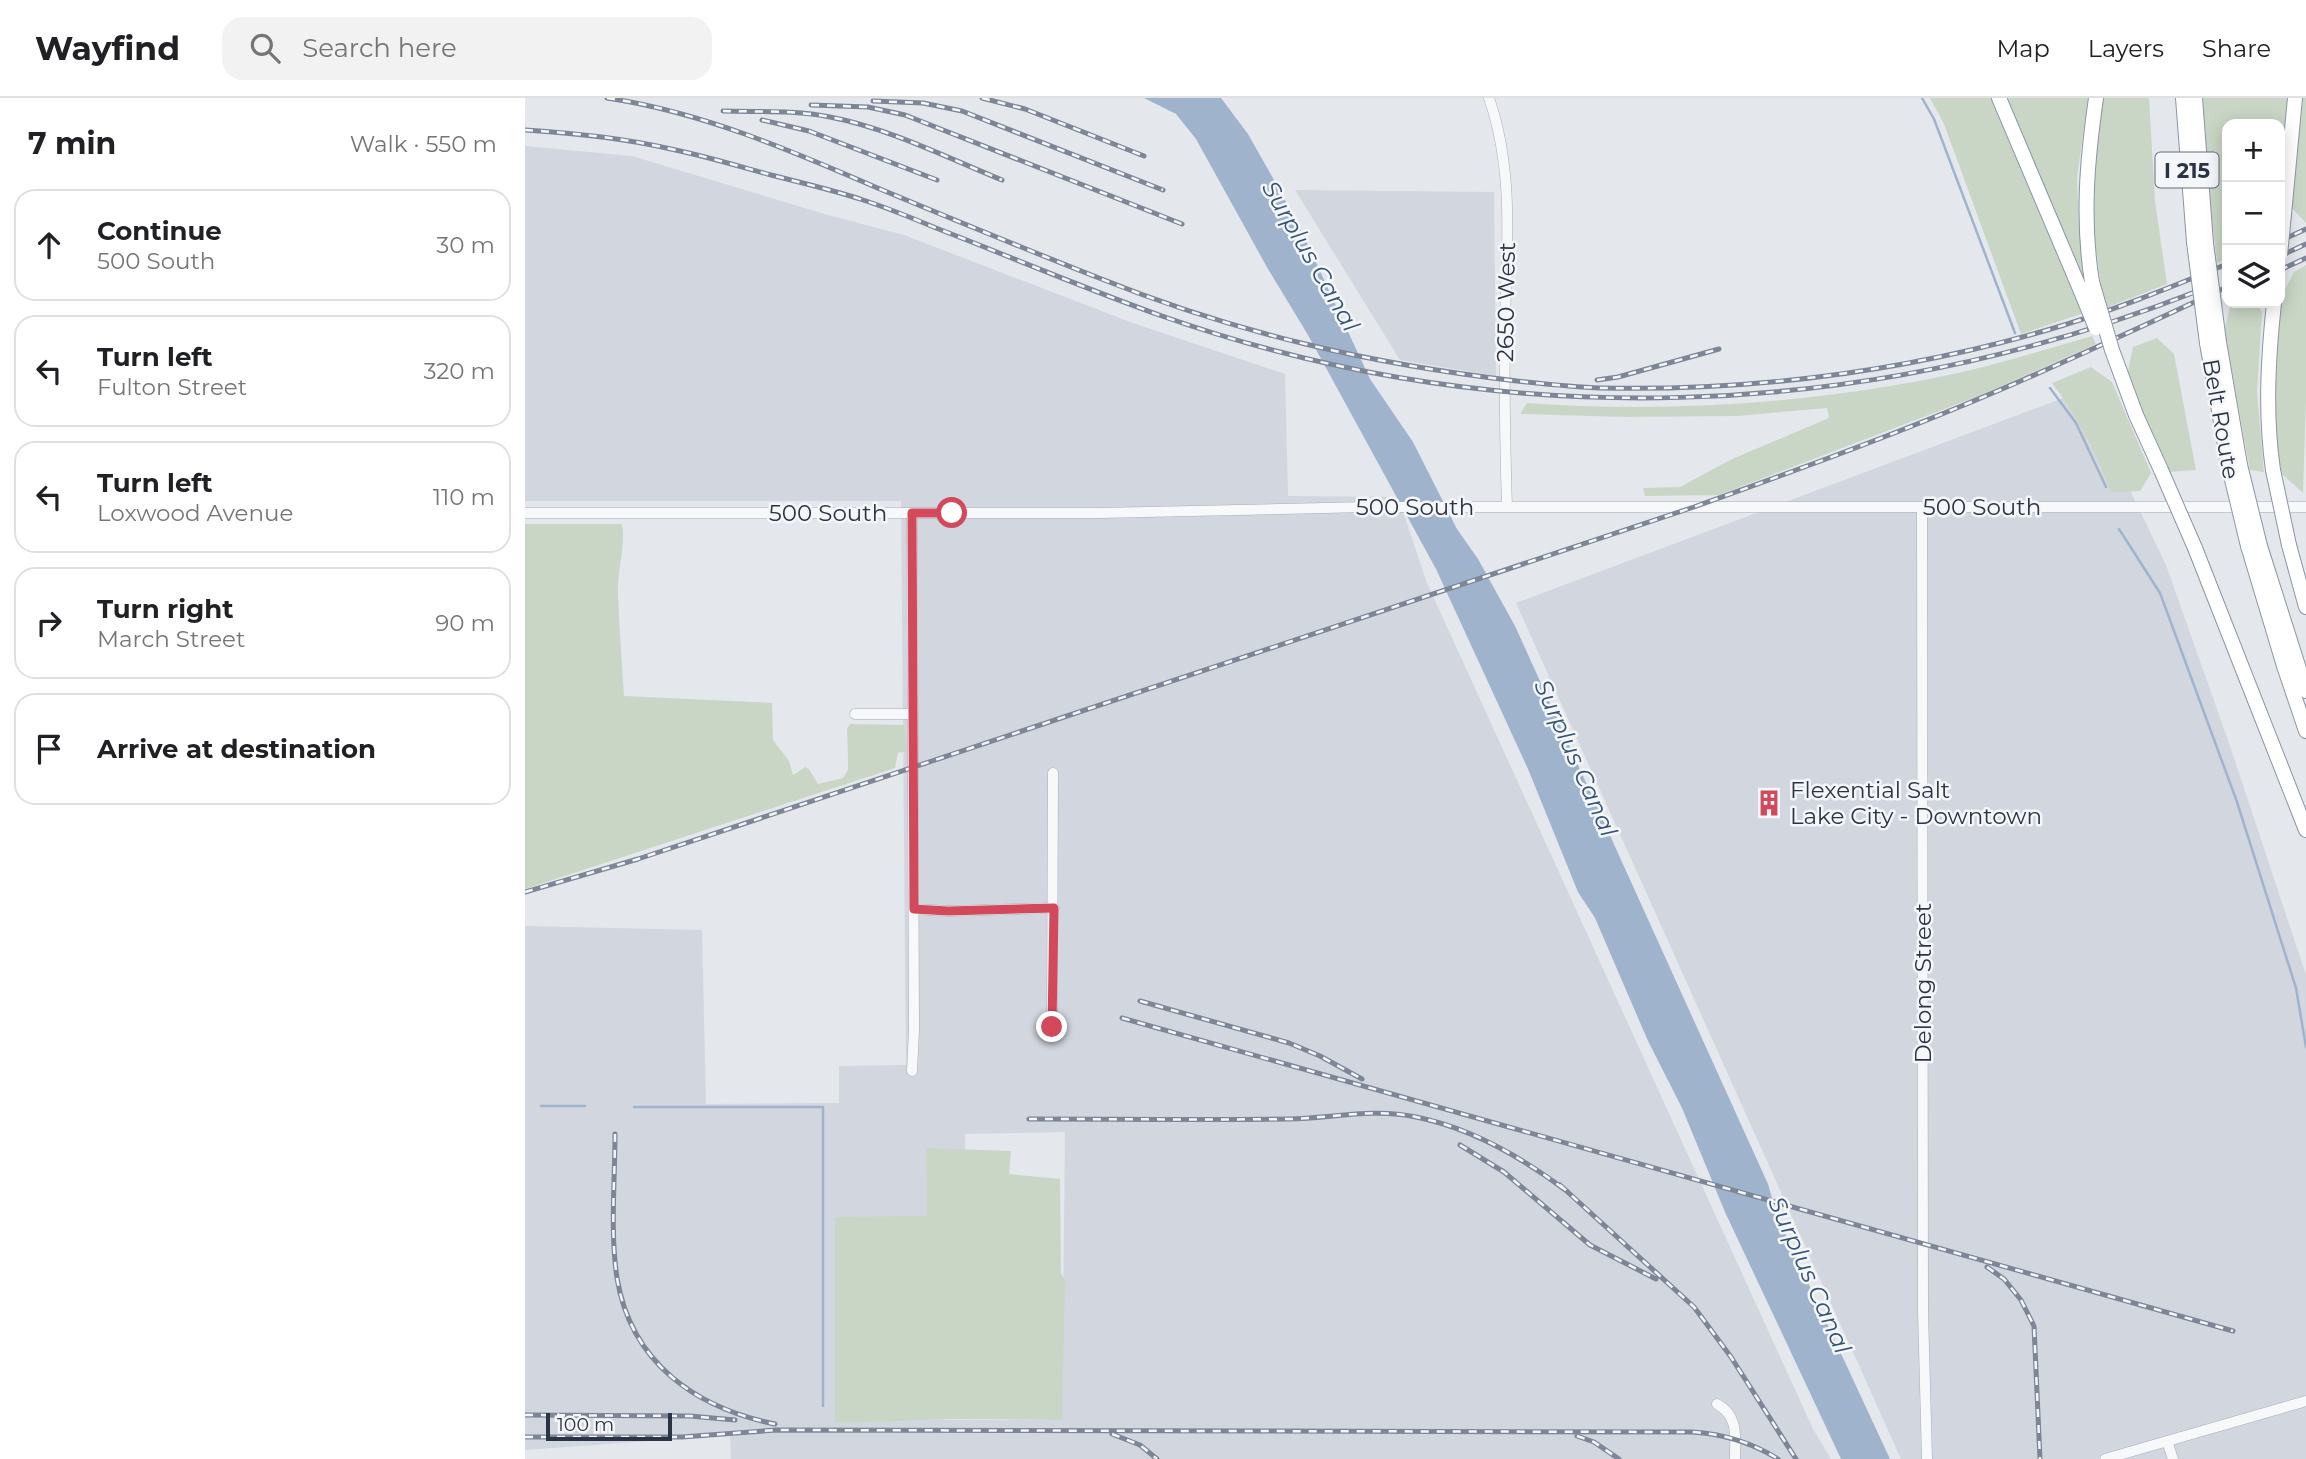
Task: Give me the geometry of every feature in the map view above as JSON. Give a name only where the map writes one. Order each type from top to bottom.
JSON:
[{"type":"highway","points":[[2000,98],[2105,327],[2136,415],[2195,548],[2306,830]]},
{"type":"highway","points":[[2086,285],[2087,163],[2096,98]]},
{"type":"highway","name":"Belt Route","points":[[2183,98],[2213,342],[2235,466],[2284,666],[2306,731]]},
{"type":"highway","name":"Belt Route","points":[[2195,98],[2200,242]]},
{"type":"highway","points":[[2281,245],[2296,102]]},
{"type":"highway","points":[[2274,308],[2268,409],[2269,442],[2289,545],[2306,607]]},
{"type":"highway","name":"Belt Route","points":[[2254,546],[2306,691]]},
{"type":"street","name":"2650 West","points":[[1489,98],[1501,134],[1507,192],[1507,507]]},
{"type":"street","name":"500 South","points":[[525,513],[1100,513],[1507,507],[2306,507]]},
{"type":"street","name":"Delong Street","points":[[1922,507],[1923,1311],[1927,1459]]},
{"type":"street","points":[[912,513],[912,1071]]},
{"type":"street","points":[[855,715],[913,715]]},
{"type":"street","points":[[1052,1027],[1053,773]]},
{"type":"street","points":[[914,909],[948,911],[1054,908]]},
{"type":"street","points":[[2105,1459],[2306,1401]]},
{"type":"street","points":[[1717,1404],[1733,1419],[1735,1459]]},
{"type":"street","points":[[2167,1441],[2173,1459]]},
{"type":"shaded area","points":[[525,146],[632,156],[904,235],[1130,322],[1285,374],[1288,496],[1398,497],[1427,583],[1813,1429],[1831,1459],[731,1459],[730,1435],[525,1450],[525,926],[702,930],[706,1104],[839,1103],[839,1066],[906,1065],[901,501],[525,501]],"holes":[[[1065,1132],[1062,1420],[843,1420],[966,1218],[965,1134]]]},
{"type":"shaded area","points":[[1295,190],[1494,192],[1496,376],[1400,360]]},
{"type":"shaded area","points":[[2082,391],[2166,565],[2306,975],[2306,1459],[1901,1459],[1516,603]]},
{"type":"green space","points":[[1930,98],[1994,98],[2087,312],[2021,334],[1944,124]]},
{"type":"green space","points":[[2006,98],[2088,98],[2077,178],[2086,285]]},
{"type":"green space","points":[[2102,98],[2149,98],[2155,201],[2167,284],[2108,307],[2101,286],[2090,202]]},
{"type":"green space","points":[[2203,98],[2288,98],[2285,128],[2285,119],[2222,119],[2222,261],[2217,263],[2205,154]]},
{"type":"green space","points":[[2303,98],[2306,98],[2306,223],[2291,207]]},
{"type":"green space","points":[[2306,265],[2303,493],[2280,472],[2275,420],[2274,356],[2279,308],[2285,308],[2285,289],[2294,272]]},
{"type":"green space","points":[[2230,308],[2259,308],[2262,312],[2257,392],[2264,472],[2250,470],[2224,332]]},
{"type":"green space","points":[[2092,336],[2096,344],[1981,395],[1719,495],[1645,496],[1643,488],[1680,487],[1730,460],[1829,418],[1827,408],[1737,416],[1520,414],[1527,403],[1680,406],[1834,394],[1954,374]]},
{"type":"green space","points":[[2157,338],[2174,354],[2196,470],[2168,472],[2127,376],[2133,347]]},
{"type":"green space","points":[[2091,367],[2112,382],[2151,473],[2140,491],[2111,492],[2086,436],[2052,383]]},
{"type":"green space","points":[[525,524],[622,524],[618,593],[624,696],[772,703],[773,740],[789,761],[793,775],[805,767],[818,784],[843,778],[848,770],[847,729],[850,724],[904,725],[908,751],[898,753],[895,768],[525,889]]},
{"type":"green space","points":[[926,1148],[1011,1151],[1009,1174],[1060,1179],[1061,1274],[1065,1279],[1062,1420],[955,1419],[835,1423],[835,1217],[927,1216]]},
{"type":"water","name":"Surplus Canal","points":[[1144,98],[1221,98],[1248,134],[1274,180],[1300,228],[1370,379],[1413,442],[1457,529],[1478,559],[1515,626],[1768,1184],[1777,1216],[1890,1459],[1841,1459],[1725,1212],[1682,1108],[1648,1041],[1595,918],[1578,892],[1528,769],[1436,569],[1308,335],[1196,139],[1176,114]]},
{"type":"waterway","points":[[1922,98],[1934,119],[2015,333]]},
{"type":"waterway","points":[[2050,388],[2076,423],[2106,487]]},
{"type":"waterway","points":[[2119,529],[2160,593],[2237,802],[2296,988],[2306,1047]]},
{"type":"waterway","points":[[541,1106],[585,1106]]},
{"type":"waterway","points":[[634,1107],[823,1107],[823,1406]]},
{"type":"railway","points":[[607,98],[677,113],[746,134],[1071,267],[1201,315],[1304,344],[1356,355],[1462,374],[1538,383],[1601,388],[1713,386],[1880,368],[1935,358],[2067,324],[2222,266]]},
{"type":"railway","points":[[982,98],[1025,109],[1144,156]]},
{"type":"railway","points":[[873,101],[923,103],[962,111],[1163,190]]},
{"type":"railway","points":[[811,105],[868,107],[905,115],[1182,224]]},
{"type":"railway","points":[[723,111],[804,113],[852,122],[917,144],[1002,180]]},
{"type":"railway","points":[[762,120],[809,131],[937,180]]},
{"type":"railway","points":[[525,130],[598,136],[653,145],[840,193],[891,210],[1162,316],[1290,354],[1419,381],[1550,395],[1680,397],[1811,388],[1941,367],[2069,335],[2195,292]]},
{"type":"railway","points":[[2285,239],[2306,229]]},
{"type":"railway","points":[[2285,254],[2306,244]]},
{"type":"railway","points":[[2285,268],[2306,258]]},
{"type":"railway","points":[[525,892],[638,859],[1694,507],[1959,407],[2222,289]]},
{"type":"railway","points":[[1597,380],[1618,377],[1719,349]]},
{"type":"railway","points":[[1140,1001],[1289,1043],[1362,1079]]},
{"type":"railway","points":[[1122,1018],[2233,1331]]},
{"type":"railway","points":[[1029,1119],[1289,1119],[1369,1113],[1400,1114],[1437,1122],[1477,1137],[1515,1156],[1568,1192]]},
{"type":"railway","points":[[615,1134],[615,1261],[625,1308],[636,1334],[652,1357],[672,1377],[694,1393],[746,1417],[775,1424]]},
{"type":"railway","points":[[1460,1145],[1504,1172],[1590,1245],[1656,1279]]},
{"type":"railway","points":[[1560,1185],[1694,1307],[1731,1357],[1796,1459]]},
{"type":"railway","points":[[1987,1267],[2004,1279],[2021,1300],[2034,1326],[2040,1459]]},
{"type":"railway","points":[[525,1415],[690,1416],[735,1420]]},
{"type":"railway","points":[[525,1437],[682,1437],[776,1430],[1692,1432],[1737,1440],[1778,1459]]},
{"type":"railway","points":[[1112,1434],[1140,1445],[1157,1459]]},
{"type":"railway","points":[[1577,1436],[1594,1442],[1619,1459]]},
{"type":"place","name":"Flexential Salt Lake City - Downtown","points":[[1769,803]]},
{"type":"route","points":[[952,513],[912,513],[914,909],[948,911],[1054,908],[1052,1027]]}]
